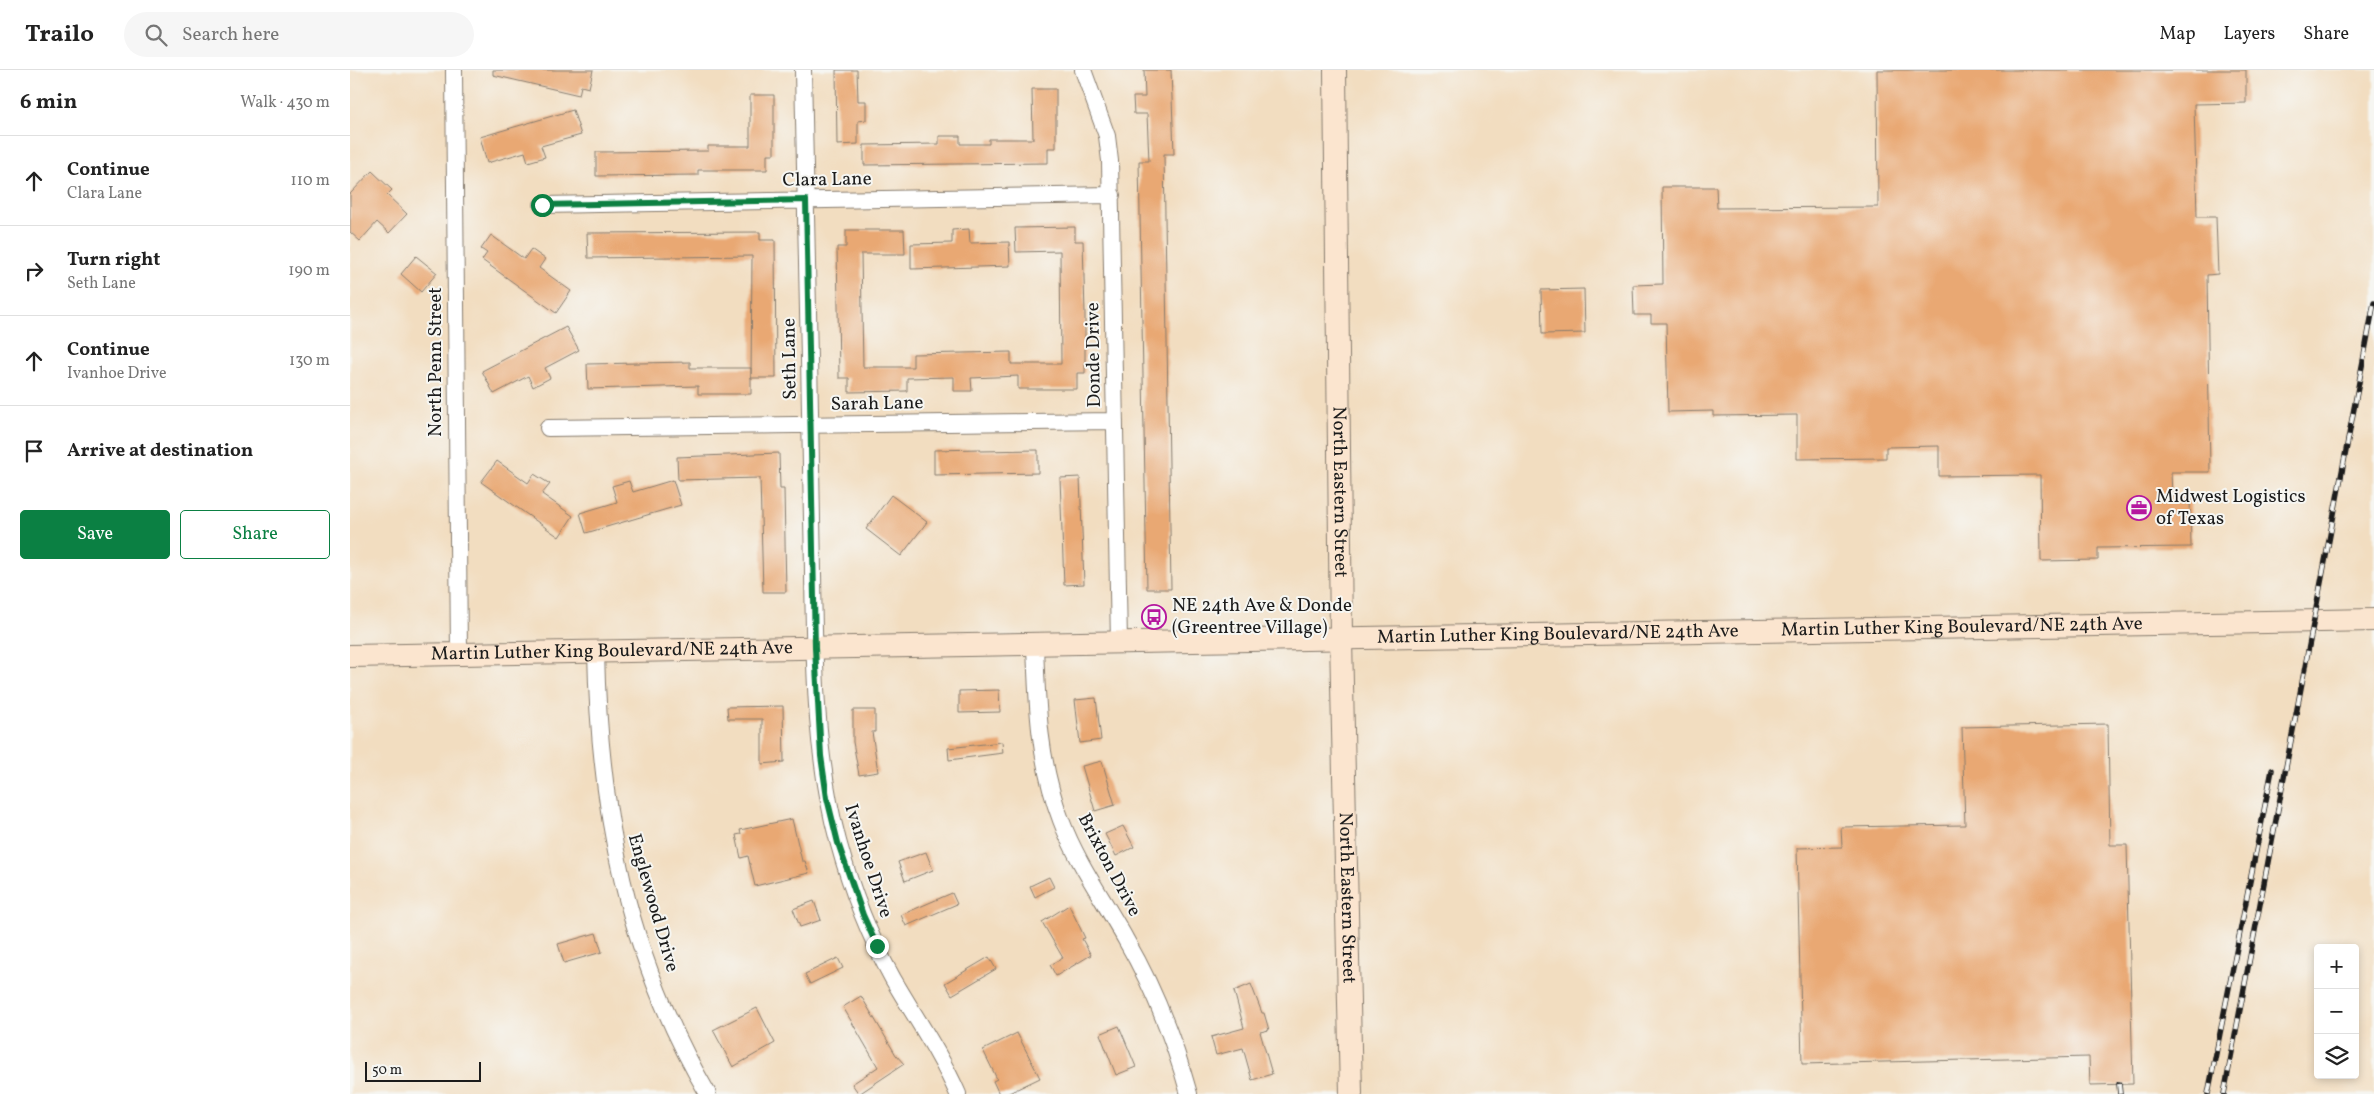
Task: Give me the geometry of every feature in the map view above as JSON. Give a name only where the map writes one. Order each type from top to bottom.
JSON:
[{"type":"main road","name":"North Eastern Street","points":[[1335,70],[1341,639],[1351,1094]]},
{"type":"main road","name":"Martin Luther King Boulevard/NE 24th Ave","points":[[350,656],[2374,620]]},
{"type":"street","name":"North Penn Street","points":[[454,70],[459,654]]},
{"type":"street","name":"Seth Lane","points":[[803,70],[815,648]]},
{"type":"street","name":"Donde Drive","points":[[1083,70],[1107,136],[1112,195],[1119,643]]},
{"type":"street","name":"Clara Lane","points":[[542,205],[1112,195]]},
{"type":"street","name":"Sarah Lane","points":[[548,428],[1115,421]]},
{"type":"street","name":"Brixton Drive","points":[[1035,645],[1040,745],[1060,819],[1073,849],[1127,940],[1152,988],[1166,1023],[1188,1094]]},
{"type":"street","name":"Ivanhoe Drive","points":[[815,648],[821,756],[827,798],[851,882],[863,915],[881,954],[936,1049],[958,1094]]},
{"type":"street","name":"Englewood Drive","points":[[596,651],[597,711],[602,771],[609,823],[620,876],[633,922],[662,1003],[681,1045],[708,1094]]},
{"type":"building","points":[[493,70],[593,70],[589,88],[581,86],[579,95],[493,75]]},
{"type":"building","points":[[836,70],[857,70],[858,101],[866,101],[866,120],[858,121],[858,144],[837,145]]},
{"type":"building","points":[[1144,70],[1171,70],[1174,154],[1164,154],[1171,589],[1147,589],[1139,161],[1149,161],[1147,114],[1134,114],[1133,97],[1145,97]]},
{"type":"building","points":[[1877,70],[2246,70],[2246,103],[2194,104],[2197,217],[2216,217],[2218,274],[2207,275],[2210,472],[2171,472],[2172,496],[2190,496],[2191,547],[2098,548],[2098,560],[2041,561],[2040,475],[1939,476],[1939,446],[1886,447],[1886,458],[1797,459],[1797,415],[1713,416],[1713,411],[1668,412],[1666,323],[1651,323],[1651,315],[1634,315],[1633,285],[1663,284],[1662,187],[1716,187],[1717,208],[1878,207]]},
{"type":"building","points":[[1032,89],[1056,89],[1056,148],[1048,148],[1048,163],[864,165],[864,145],[939,144],[939,136],[960,136],[960,144],[989,144],[989,139],[1033,139]]},
{"type":"building","points":[[750,95],[774,95],[774,154],[767,154],[767,170],[698,170],[698,175],[596,176],[596,152],[708,151],[708,146],[750,146]]},
{"type":"building","points":[[573,110],[581,135],[541,146],[545,157],[528,162],[525,152],[487,163],[480,137]]},
{"type":"building","points":[[372,171],[392,190],[387,195],[407,214],[389,233],[377,222],[360,241],[350,232],[350,194]]},
{"type":"building","points":[[1075,227],[1075,241],[1083,241],[1085,314],[1085,373],[1077,373],[1077,389],[1018,389],[1018,376],[971,378],[972,391],[954,391],[954,377],[907,378],[907,391],[849,392],[849,378],[839,378],[837,247],[846,247],[846,230],[904,230],[905,254],[861,254],[863,367],[913,367],[913,354],[1011,352],[1011,364],[1061,364],[1060,251],[1016,252],[1015,228]]},
{"type":"building","points":[[969,229],[970,243],[1009,242],[1010,266],[911,269],[911,244],[952,243],[952,230]]},
{"type":"building","points":[[760,232],[760,240],[775,240],[776,378],[751,378],[752,256],[588,258],[587,233]]},
{"type":"building","points":[[491,235],[524,259],[531,249],[545,259],[539,268],[571,291],[556,313],[482,260],[487,253],[481,249]]},
{"type":"building","points":[[416,256],[437,273],[421,292],[401,274]]},
{"type":"building","points":[[1584,289],[1585,333],[1542,334],[1541,290]]},
{"type":"building","points":[[566,327],[579,350],[545,368],[550,378],[533,387],[528,376],[494,394],[482,371]]},
{"type":"building","points":[[690,362],[690,368],[751,368],[751,394],[698,394],[698,386],[588,389],[587,364]]},
{"type":"building","points":[[980,449],[980,451],[1038,450],[1038,473],[934,475],[934,450]]},
{"type":"building","points":[[779,453],[780,489],[784,489],[786,592],[763,592],[760,478],[678,480],[677,457]]},
{"type":"building","points":[[497,461],[528,483],[534,474],[550,484],[542,494],[573,516],[559,537],[481,482]]},
{"type":"building","points":[[1080,477],[1084,584],[1064,585],[1060,478]]},
{"type":"building","points":[[673,480],[681,505],[586,533],[580,513],[617,502],[612,486],[629,481],[633,492]]},
{"type":"building","points":[[891,495],[927,522],[901,556],[866,529]]},
{"type":"building","points":[[999,690],[1000,712],[959,713],[959,691]]},
{"type":"building","points":[[1096,698],[1101,740],[1080,743],[1075,700]]},
{"type":"building","points":[[783,706],[784,762],[762,764],[762,719],[728,719],[727,707]]},
{"type":"building","points":[[853,710],[875,710],[875,732],[872,732],[878,772],[859,775],[853,742]]},
{"type":"building","points":[[2108,724],[2110,845],[2127,845],[2133,1084],[2090,1085],[2089,1057],[1802,1064],[1797,848],[1842,847],[1841,827],[1965,825],[1962,727]]},
{"type":"building","points":[[1002,742],[1003,753],[949,760],[948,748]]},
{"type":"building","points":[[1102,761],[1115,805],[1095,811],[1082,766]]},
{"type":"building","points":[[792,819],[802,861],[805,861],[809,873],[755,886],[748,856],[741,858],[736,835],[741,834],[740,830]]},
{"type":"building","points":[[1123,826],[1134,847],[1116,856],[1105,834]]},
{"type":"building","points":[[926,852],[933,870],[905,881],[898,862]]},
{"type":"building","points":[[1049,877],[1054,887],[1035,897],[1030,886]]},
{"type":"building","points":[[952,893],[957,904],[906,926],[901,915]]},
{"type":"building","points":[[814,901],[821,920],[800,927],[793,909]]},
{"type":"building","points":[[1069,905],[1085,938],[1082,939],[1091,955],[1056,976],[1050,965],[1063,958],[1042,922]]},
{"type":"building","points":[[596,933],[602,952],[564,963],[558,944]]},
{"type":"building","points":[[989,957],[996,969],[952,995],[945,983]]},
{"type":"building","points":[[838,958],[843,968],[810,984],[805,974]]},
{"type":"building","points":[[1251,984],[1262,1013],[1264,1013],[1269,1030],[1260,1032],[1272,1074],[1252,1080],[1243,1048],[1216,1055],[1211,1037],[1244,1028],[1234,991]]},
{"type":"building","points":[[861,996],[896,1055],[904,1064],[859,1094],[852,1084],[878,1067],[843,1007]]},
{"type":"building","points":[[757,1008],[775,1043],[733,1067],[713,1030]]},
{"type":"building","points":[[1119,1026],[1136,1067],[1116,1075],[1100,1034]]},
{"type":"building","points":[[1017,1033],[1040,1078],[1007,1094],[999,1094],[993,1081],[997,1079],[983,1050]]},
{"type":"railway","points":[[2224,1094],[2374,303]]},
{"type":"railway","points":[[2208,1094],[2272,770]]},
{"type":"railway","points":[[2119,1084],[2120,1094]]},
{"type":"place","name":"Midwest Logistics of Texas","points":[[2139,508]]},
{"type":"place","name":"NE 24th Ave & Donde (Greentree Village)","points":[[1154,617]]},
{"type":"route","points":[[542,205],[806,200],[815,648],[821,756],[827,798],[838,843],[863,915],[877,946]]}]
